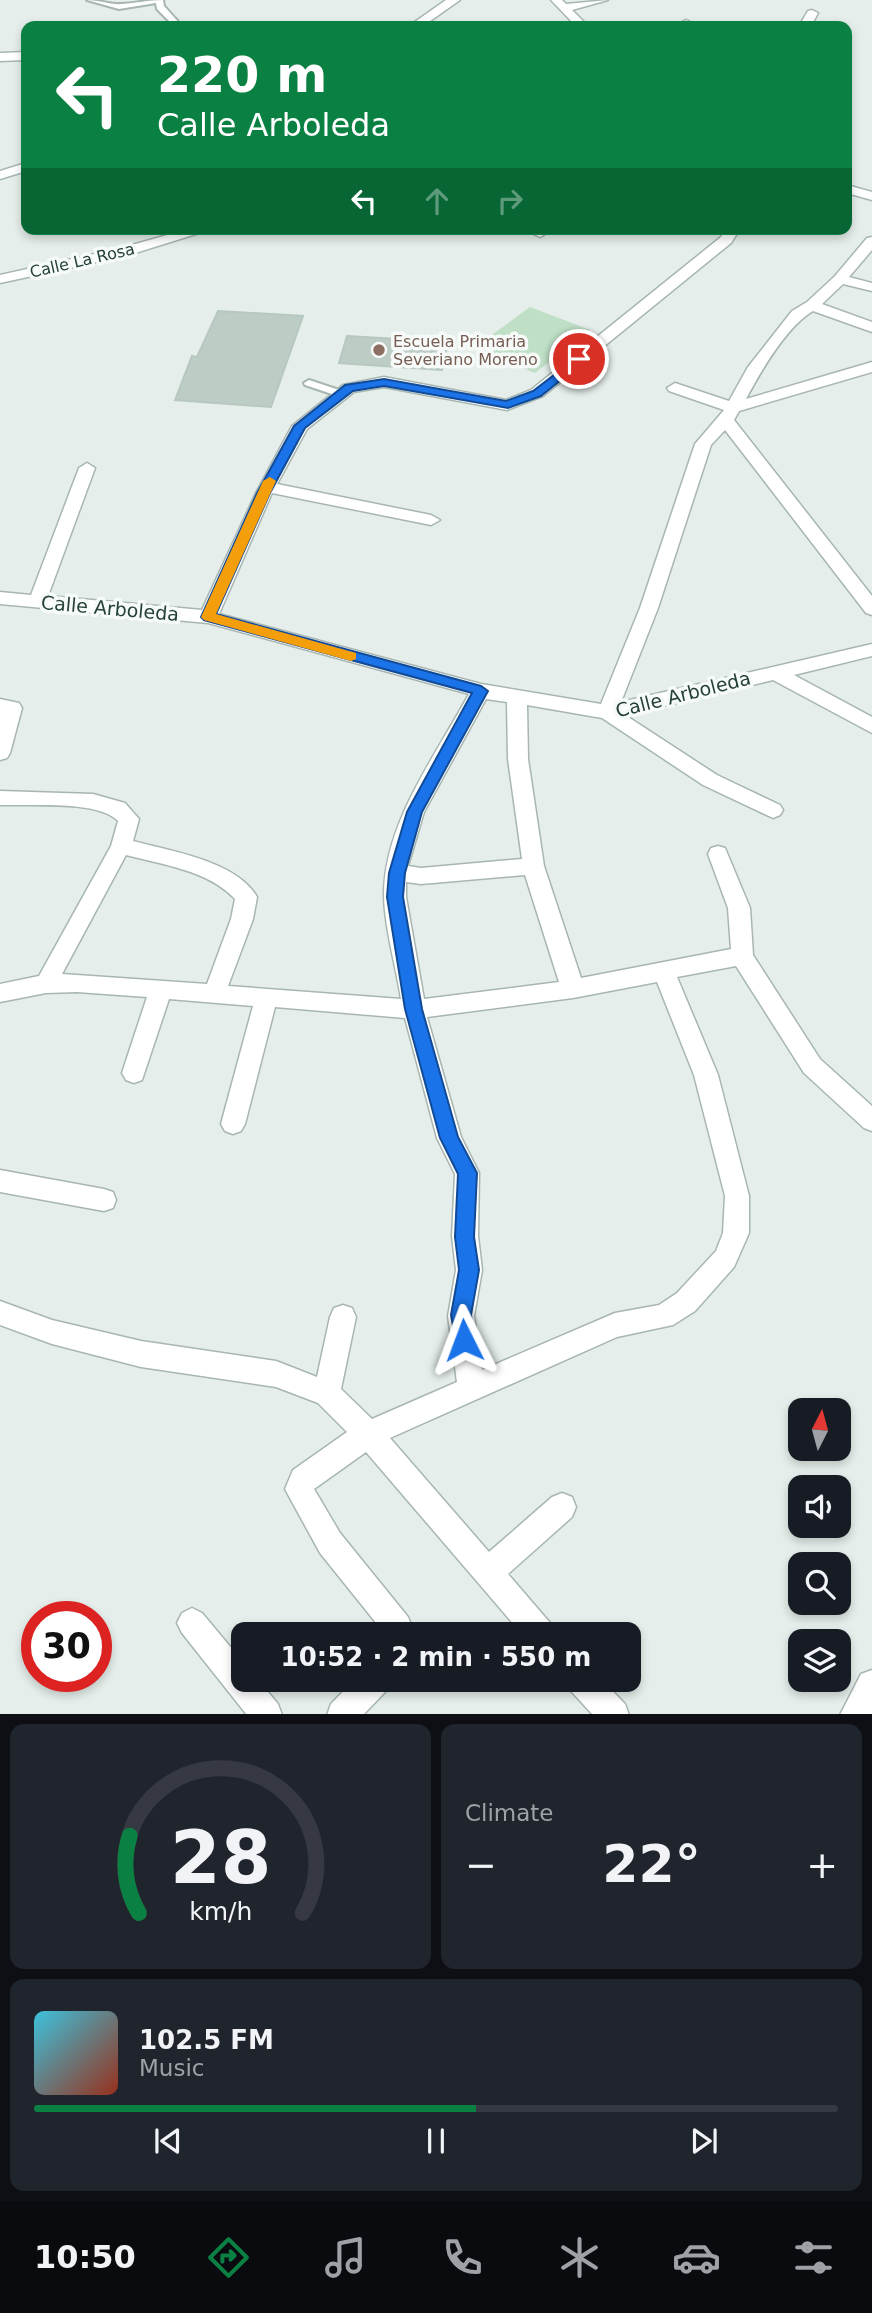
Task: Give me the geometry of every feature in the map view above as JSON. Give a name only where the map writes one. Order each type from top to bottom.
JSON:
[{"type":"street","points":[[422,21],[454,0]]},
{"type":"street","points":[[558,4],[602,0]]},
{"type":"street","points":[[558,4],[577,21]]},
{"type":"street","points":[[809,21],[813,13]]},
{"type":"street","points":[[0,57],[21,56]]},
{"type":"street","points":[[0,175],[21,169]]},
{"type":"street","points":[[852,190],[872,196]]},
{"type":"street","name":"Calle La Rosa","points":[[0,279],[124,252],[184,235]]},
{"type":"street","points":[[208,617],[267,487],[300,426],[341,394],[356,386],[384,382],[508,405],[537,393],[729,235]]},
{"type":"street","points":[[773,810],[710,780],[607,712],[649,608],[703,444],[730,414],[763,359],[797,314],[812,305],[840,279],[872,241]]},
{"type":"street","points":[[840,279],[872,288]]},
{"type":"street","points":[[812,305],[872,327]]},
{"type":"street","points":[[730,414],[872,367]]},
{"type":"street","points":[[675,388],[730,414],[872,609]]},
{"type":"street","points":[[37,602],[87,468]]},
{"type":"street","points":[[267,487],[431,520]]},
{"type":"street","name":"Calle Arboleda","points":[[0,598],[208,617],[481,691],[607,712],[872,650]]},
{"type":"street","points":[[774,672],[872,726]]},
{"type":"street","points":[[471,1389],[461,1315],[469,1270],[465,1237],[467,1173],[449,1138],[414,1009],[396,910],[397,873],[414,812],[481,691]]},
{"type":"street","points":[[517,699],[518,759],[533,866],[573,989]]},
{"type":"street","points":[[0,706],[12,708],[0,753]]},
{"type":"street","points":[[0,799],[93,802],[118,808],[130,819],[121,846],[46,984]]},
{"type":"street","points":[[121,846],[216,874],[238,885],[246,897],[242,919],[214,994]]},
{"type":"street","points":[[718,854],[739,908],[742,956],[812,1066],[872,1121]]},
{"type":"street","points":[[397,873],[433,876],[533,866]]},
{"type":"street","points":[[0,993],[46,984],[414,1009],[573,989],[742,956]]},
{"type":"street","points":[[394,1622],[330,1543],[299,1489],[303,1480],[368,1434],[615,1325],[664,1316],[686,1303],[725,1259],[736,1233],[737,1196],[706,1075],[664,972]]},
{"type":"street","points":[[134,1073],[161,990]]},
{"type":"street","points":[[233,1124],[266,998]]},
{"type":"street","points":[[0,1181],[104,1200]]},
{"type":"street","points":[[0,1312],[52,1332],[141,1354],[276,1374],[327,1394],[368,1434],[531,1622]]},
{"type":"street","points":[[327,1394],[343,1317]]},
{"type":"street","points":[[488,1573],[562,1507]]},
{"type":"street","points":[[192,1623],[267,1714]]},
{"type":"street","points":[[855,1714],[872,1685]]},
{"type":"street","points":[[342,1714],[363,1692]]},
{"type":"street","points":[[593,1692],[614,1714]]},
{"type":"lane","points":[[91,0],[120,7],[159,0],[160,7],[173,21]]},
{"type":"lane","points":[[309,383],[341,394]]},
{"type":"green space","points":[[530,307],[590,330],[535,373],[474,348]]},
{"type":"building","points":[[218,311],[303,316],[271,407],[175,400],[192,356],[197,357]]},
{"type":"building","points":[[347,336],[448,342],[442,370],[339,363]]},
{"type":"slow traffic","points":[[270,481],[208,617],[351,656]]},
{"type":"place","name":"Escuela Primaria Severiano Moreno","points":[[379,350]]},
{"type":"route","points":[[464,1340],[461,1315],[469,1270],[465,1237],[467,1173],[449,1138],[414,1009],[395,897],[397,873],[414,812],[481,691],[208,617],[264,493],[300,426],[323,406],[349,388],[384,382],[508,405],[537,393],[579,359]]}]
